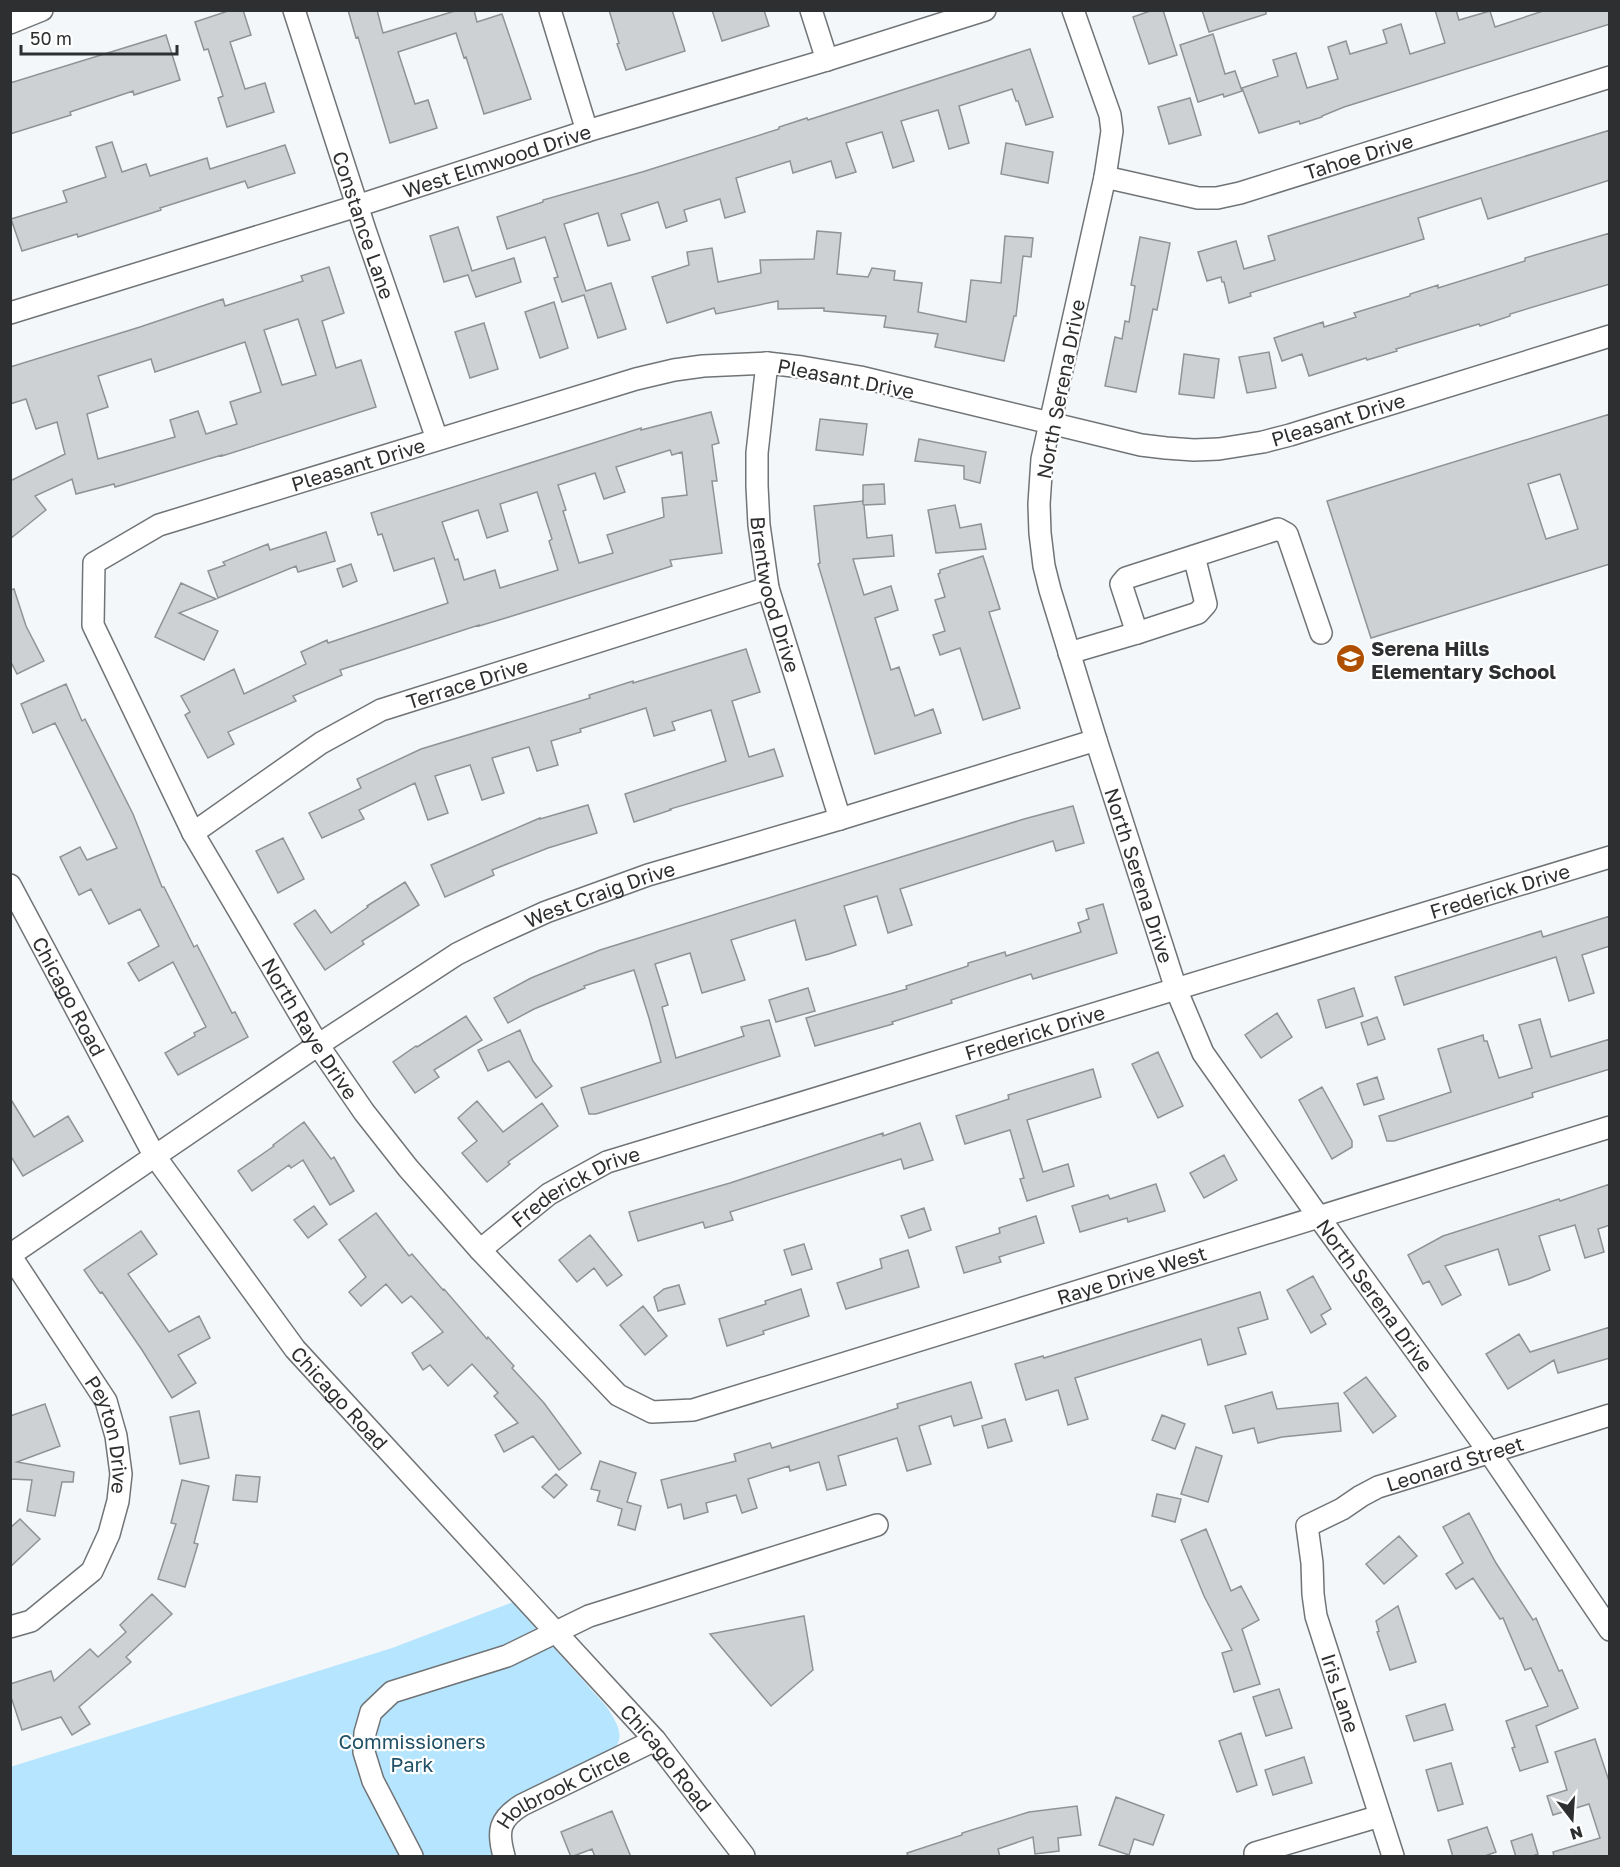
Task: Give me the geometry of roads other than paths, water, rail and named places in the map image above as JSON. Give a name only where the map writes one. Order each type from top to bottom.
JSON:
[{"type":"street","points":[[10,23],[42,10]]},
{"type":"street","name":"Constance Lane","points":[[294,10],[357,206],[438,439]]},
{"type":"street","points":[[550,10],[587,131]]},
{"type":"street","points":[[811,10],[827,60]]},
{"type":"street","name":"West Elmwood Drive","points":[[10,313],[357,206],[587,131],[827,60],[985,10]]},
{"type":"street","name":"North Serena Drive","points":[[1074,10],[1110,114],[1112,131],[1105,177],[1042,459],[1040,533],[1044,566],[1069,653],[1176,989],[1203,1053],[1489,1452],[1610,1630]]},
{"type":"street","name":"Tahoe Drive","points":[[1105,177],[1198,198],[1217,198],[1240,193],[1610,76]]},
{"type":"street","name":"Pleasant Drive","points":[[94,563],[159,525],[636,379],[674,370],[729,364],[767,363],[802,366],[860,377],[1141,445],[1194,450],[1240,446],[1290,435],[1610,336]]},
{"type":"street","name":"Brentwood Drive","points":[[767,363],[757,453],[757,486],[759,525],[768,588],[840,819]]},
{"type":"street","points":[[1137,633],[1122,584],[1126,578],[1278,529],[1287,534],[1321,633]]},
{"type":"street","points":[[1069,653],[1197,613],[1206,604],[1194,556]]},
{"type":"street","name":"North Raye Drive","points":[[94,563],[93,625],[193,833],[318,1045],[364,1112],[400,1158],[480,1250],[618,1395],[652,1412]]},
{"type":"street","name":"Terrace Drive","points":[[193,833],[321,743],[381,710],[768,588]]},
{"type":"street","name":"West Craig Drive","points":[[10,1255],[154,1155],[457,954],[517,924],[648,875],[1096,740]]},
{"type":"street","name":"Frederick Drive","points":[[480,1250],[549,1194],[608,1162],[1610,857]]},
{"type":"street","name":"Chicago Road","points":[[10,885],[154,1155],[295,1349],[655,1740],[744,1857]]},
{"type":"street","name":"Raye Drive West","points":[[652,1412],[693,1410],[1610,1128]]},
{"type":"street","name":"Peyton Drive","points":[[10,1255],[106,1401],[116,1436],[121,1474],[118,1501],[109,1534],[92,1571],[31,1621],[10,1627]]},
{"type":"street","name":"Leonard Street","points":[[1307,1526],[1342,1509],[1378,1487],[1610,1415]]},
{"type":"street","points":[[412,1857],[373,1781],[364,1752],[365,1733],[371,1712],[392,1692],[507,1656],[589,1616],[877,1525]]},
{"type":"street","name":"Iris Lane","points":[[1307,1526],[1316,1616],[1393,1857]]},
{"type":"street","name":"Holbrook Circle","points":[[504,1857],[501,1832],[503,1821],[509,1813],[655,1740]]},
{"type":"street","points":[[1255,1853],[1380,1816]]},
{"type":"place","name":"Serena Hills Elementary School","points":[[1350,659]]},
{"type":"park label","name":"Commissioners Park","points":[[412,1752]]}]
